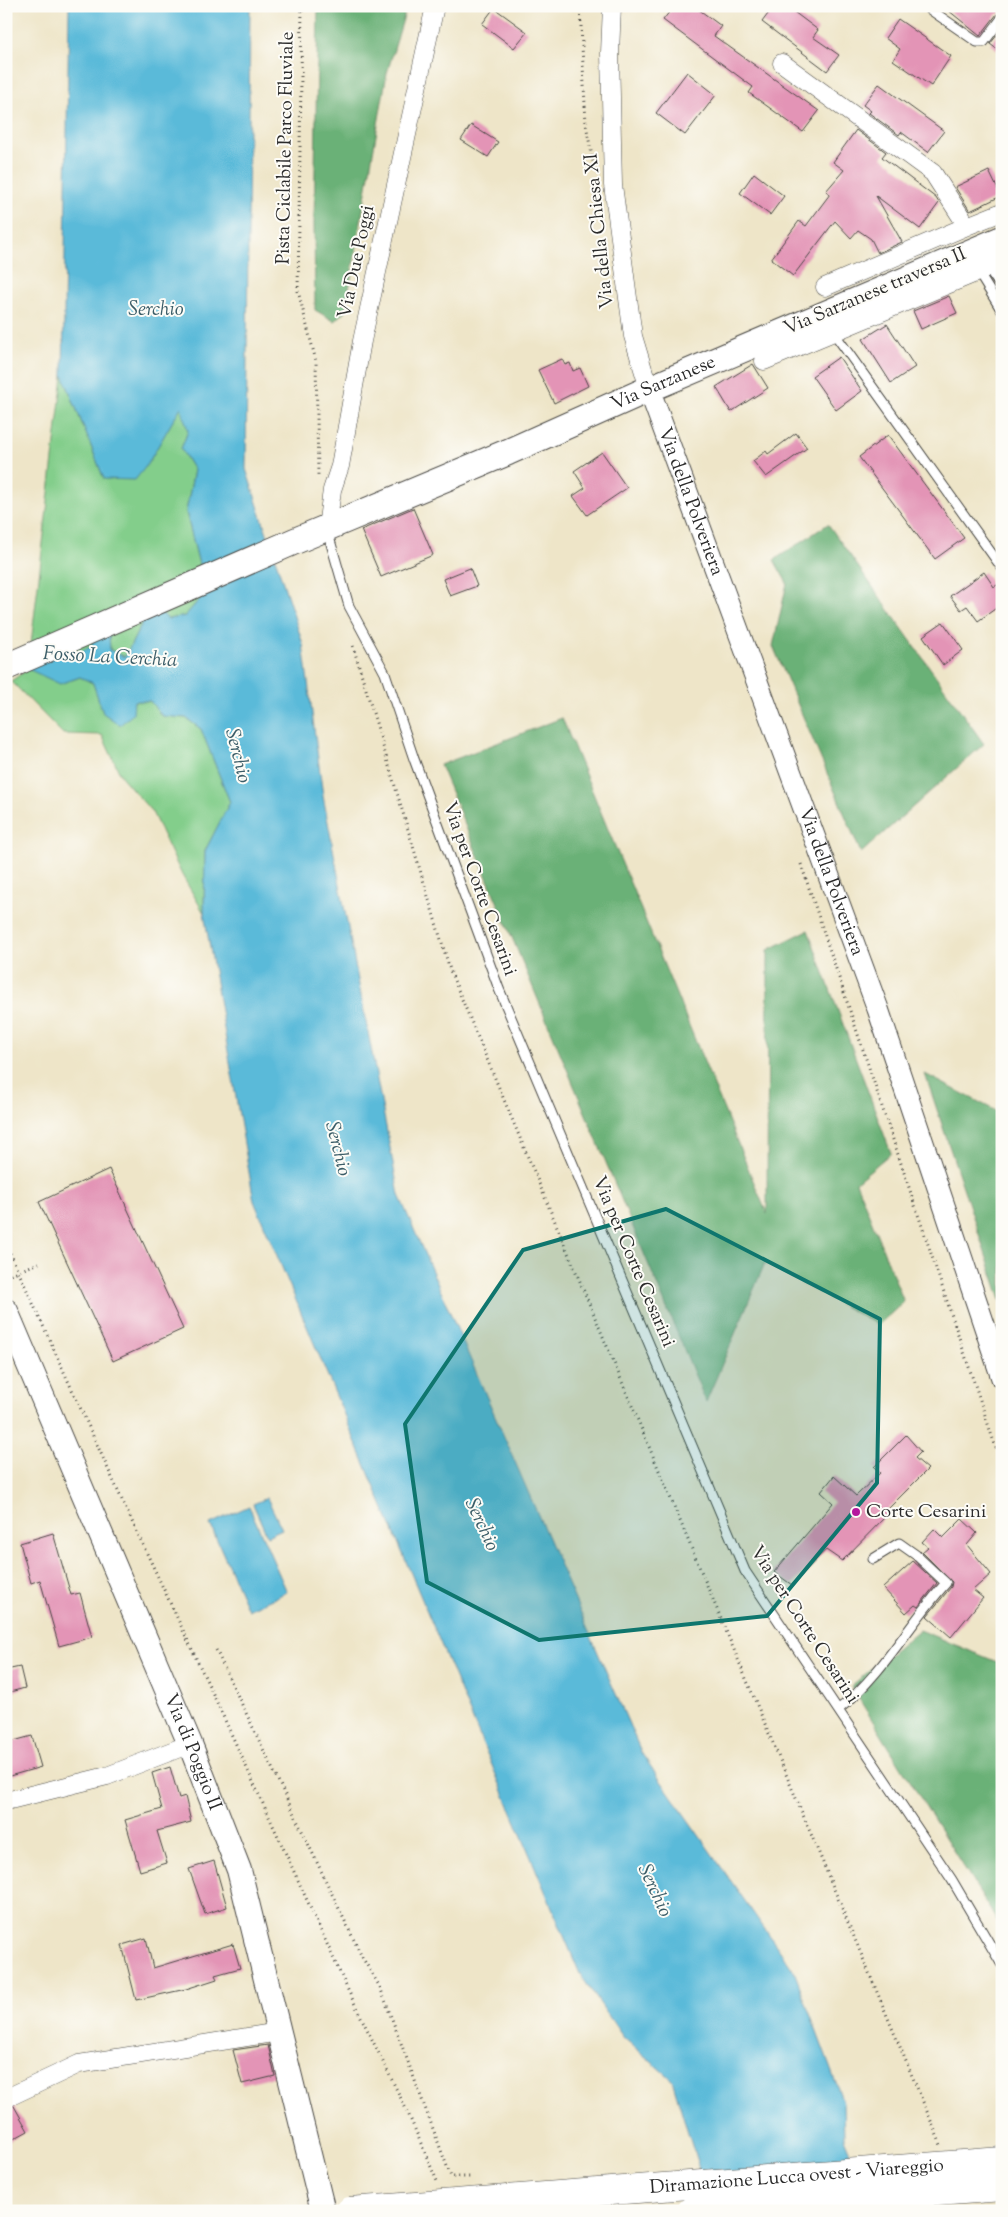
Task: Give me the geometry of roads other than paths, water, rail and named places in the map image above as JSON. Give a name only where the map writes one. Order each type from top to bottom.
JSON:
[{"type":"highway","name":"Diramazione Lucca ovest - Viareggio","points":[[350,2211],[1002,2160]]},
{"type":"highway","name":"Diramazione Lucca ovest - Viareggio","points":[[691,2211],[1002,2187]]},
{"type":"main road","name":"Via Sarzanese","points":[[6,667],[1002,238]]},
{"type":"main road","name":"Via di Poggio II","points":[[6,1311],[190,1744],[239,1870],[323,2211]]},
{"type":"street","name":"Via Due Poggi","points":[[327,528],[332,490],[340,466],[362,341],[435,6]]},
{"type":"street","name":"Via della Chiesa XI","points":[[612,6],[610,53],[613,185],[633,336],[649,389]]},
{"type":"street","points":[[782,63],[933,173],[967,226]]},
{"type":"street","points":[[825,287],[1002,212]]},
{"type":"street","name":"Via Sarzanese traversa II","points":[[764,361],[989,267]]},
{"type":"street","name":"Via della Polveriera","points":[[649,389],[878,1010],[1002,1378]]},
{"type":"street","points":[[6,1801],[107,1776],[190,1744]]},
{"type":"street","points":[[11,2096],[79,2064],[279,2032]]},
{"type":"lane","points":[[925,6],[977,42],[984,42],[1002,18]]},
{"type":"lane","points":[[989,267],[1002,288]]},
{"type":"lane","points":[[989,267],[1002,311]]},
{"type":"lane","points":[[834,333],[1002,568]]},
{"type":"lane","name":"Via per Corte Cesarini","points":[[327,528],[349,606],[384,673],[499,989],[656,1356],[741,1563],[773,1615],[952,1880],[1002,1965]]},
{"type":"lane","points":[[838,1709],[855,1696],[912,1627],[923,1608],[946,1583],[916,1555],[899,1543],[873,1559]]},
{"type":"water","name":"Serchio","points":[[69,6],[250,6],[246,469],[303,644],[323,796],[399,1195],[642,1754],[794,1971],[843,2102],[844,2138],[860,2177],[879,2211],[712,2211],[672,2080],[623,2037],[580,1974],[254,1201],[204,913],[205,851],[230,802],[201,729],[186,718],[162,716],[150,701],[134,701],[133,714],[120,725],[103,713],[93,683],[80,677],[60,684],[28,669],[62,634],[69,656],[91,647],[95,634],[108,619],[110,650],[125,657],[146,615],[154,606],[168,619],[185,616],[206,592],[186,512],[194,470],[181,449],[188,431],[181,407],[147,465],[135,480],[104,479],[63,375]]},
{"type":"water","points":[[267,1498],[282,1529],[267,1536],[253,1504]]},
{"type":"water","points":[[249,1506],[287,1592],[248,1610],[210,1524]]},
{"type":"place","name":"Corte Cesarini","points":[[856,1512]]},
{"type":"water label","name":"Fosso La Cerchia","points":[[110,658]]}]
